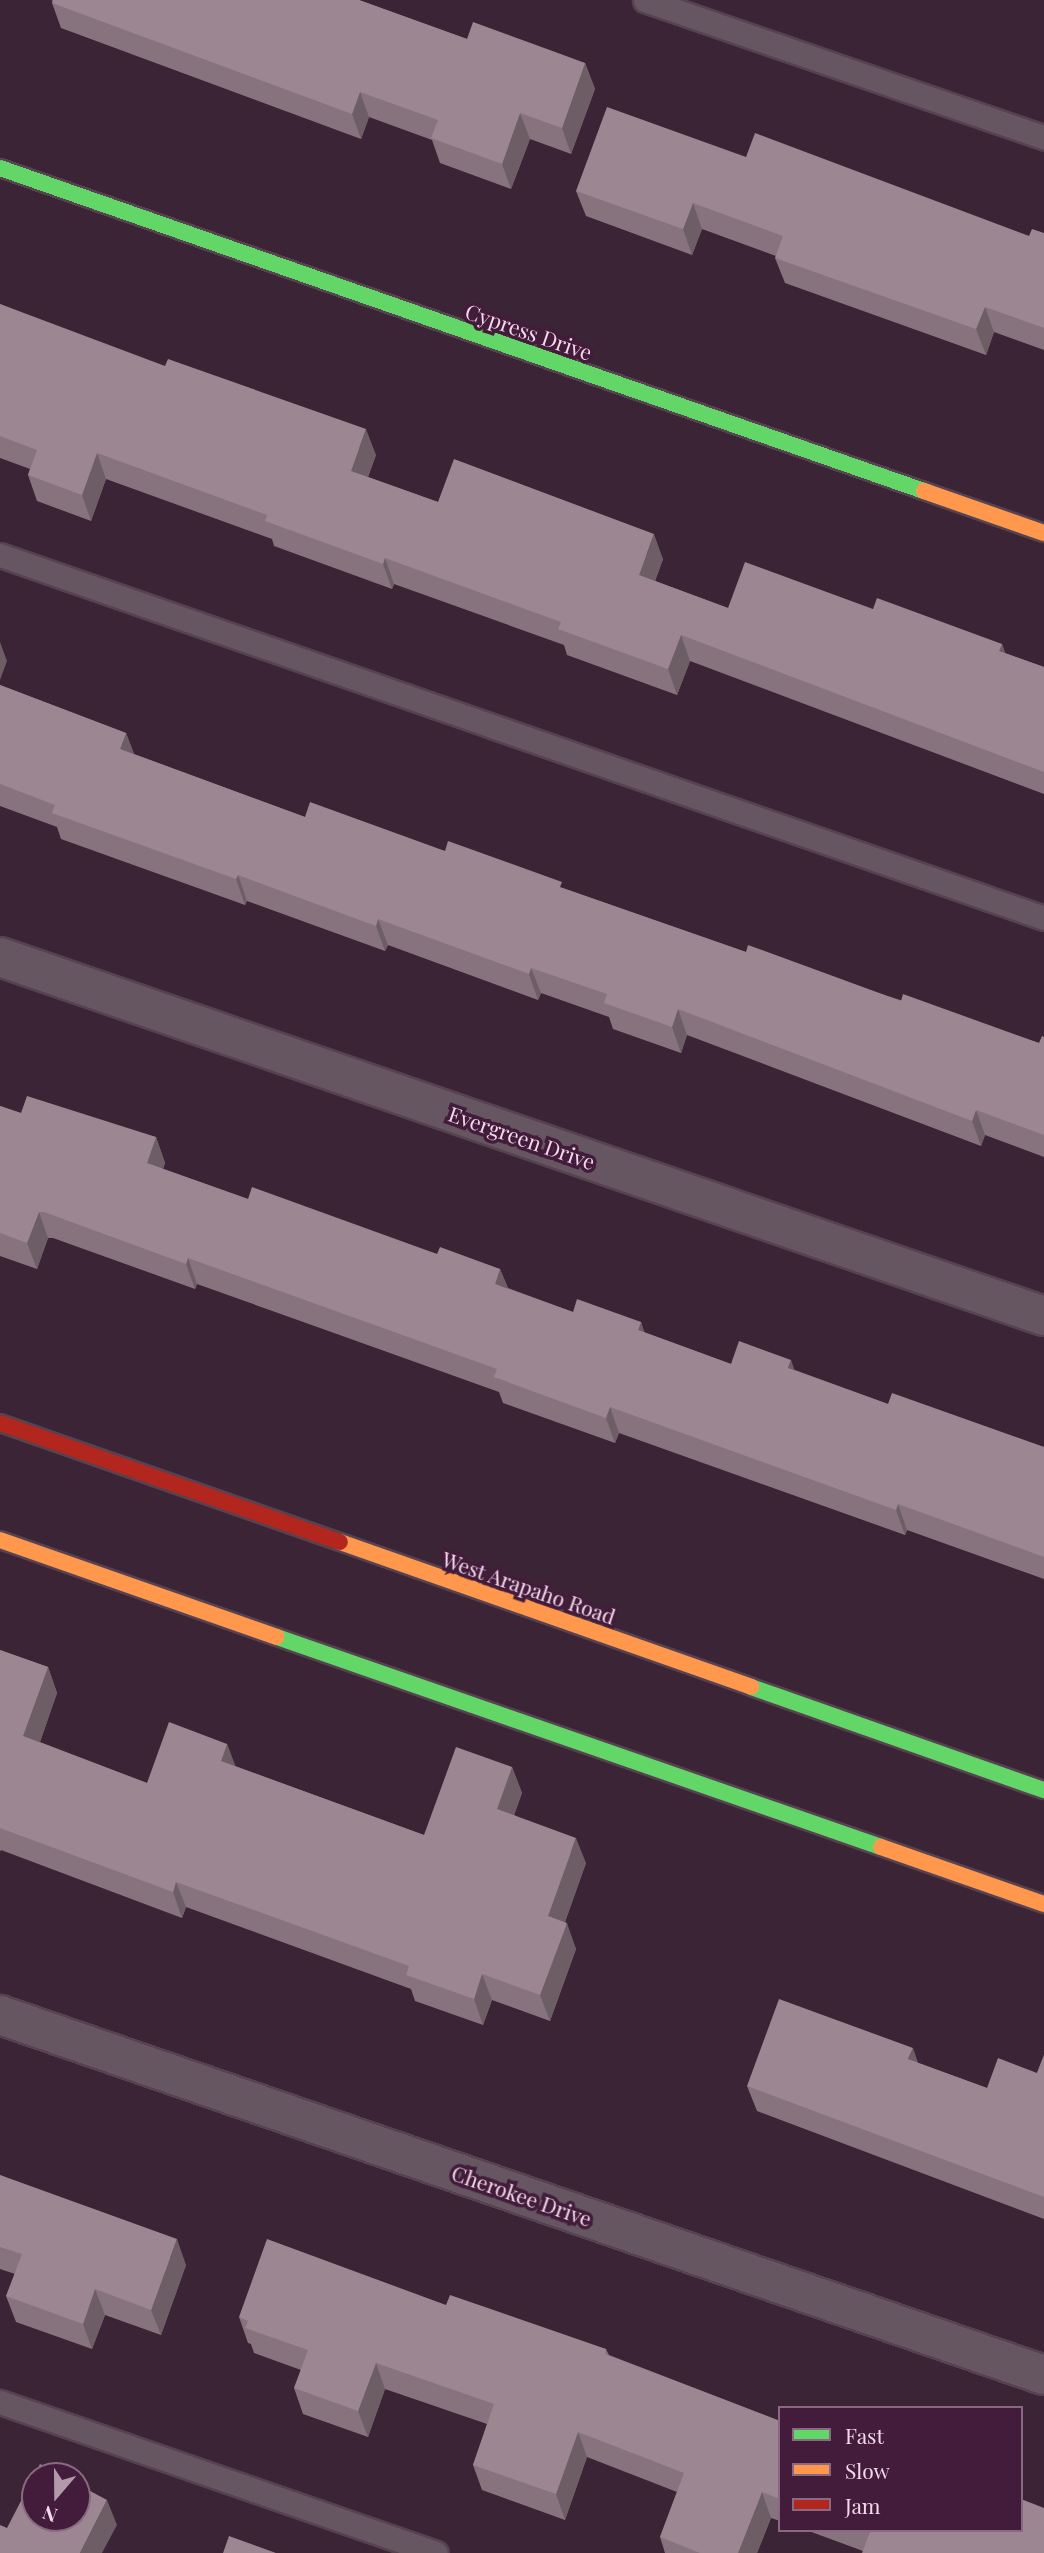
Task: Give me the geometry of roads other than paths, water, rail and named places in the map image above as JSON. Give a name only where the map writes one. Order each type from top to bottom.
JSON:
[{"type":"main road","name":"Cypress Drive","points":[[0,169],[1044,533]]},
{"type":"main road","name":"West Arapaho Road","points":[[0,1423],[1044,1790]]},
{"type":"main road","points":[[0,1539],[1044,1904]]},
{"type":"street","name":"Evergreen Drive","points":[[0,957],[1044,1316]]},
{"type":"street","name":"Cherokee Drive","points":[[0,2015],[1044,2375]]},
{"type":"lane","points":[[645,0],[1044,137]]},
{"type":"lane","points":[[0,555],[1044,918]]},
{"type":"lane","points":[[0,2402],[436,2553]]}]
